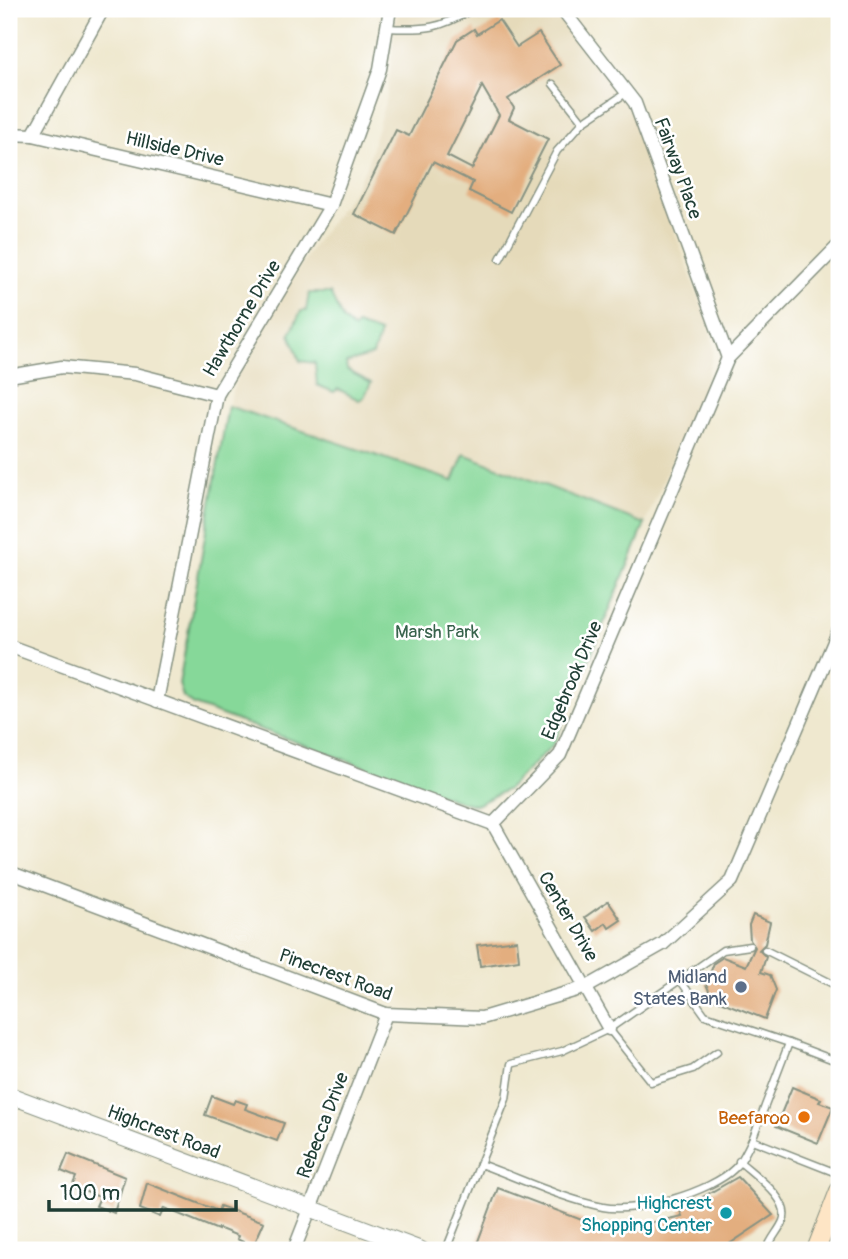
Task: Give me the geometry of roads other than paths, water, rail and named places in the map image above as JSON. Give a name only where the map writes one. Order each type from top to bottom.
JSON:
[{"type":"main road","points":[[816,1250],[839,1191]]},
{"type":"street","points":[[33,135],[103,9]]},
{"type":"street","name":"Hawthorne Drive","points":[[157,701],[217,396],[331,205],[380,69],[390,9]]},
{"type":"street","name":"Fairway Place","points":[[562,9],[635,103],[728,358]]},
{"type":"street","name":"Hillside Drive","points":[[9,134],[33,135],[331,205]]},
{"type":"street","name":"Edgebrook Drive","points":[[493,824],[560,755],[728,358],[839,245]]},
{"type":"street","points":[[9,376],[61,367],[74,368],[135,374],[217,396]]},
{"type":"street","name":"Pinecrest Road","points":[[9,872],[386,1014],[482,1018],[587,986],[663,944],[732,881],[839,630]]},
{"type":"street","points":[[9,646],[493,824]]},
{"type":"street","name":"Center Drive","points":[[493,824],[609,1029]]},
{"type":"street","name":"Rebecca Drive","points":[[294,1250],[386,1014]]},
{"type":"street","name":"Highcrest Road","points":[[9,1095],[421,1250]]},
{"type":"lane","points":[[387,28],[415,29],[447,25],[473,9]]},
{"type":"lane","points":[[553,84],[583,122]]},
{"type":"lane","points":[[500,259],[557,151],[583,122],[626,93]]},
{"type":"lane","points":[[446,1250],[506,1099],[512,1064],[562,1051],[609,1029],[723,950],[750,946]]},
{"type":"lane","points":[[765,950],[839,987]]},
{"type":"lane","points":[[680,981],[705,1015],[839,1062]]},
{"type":"lane","points":[[609,1029],[651,1082],[693,1069],[717,1052]]},
{"type":"lane","points":[[480,1164],[603,1207],[629,1209],[664,1202],[698,1190],[735,1168],[752,1140],[789,1043]]},
{"type":"lane","points":[[752,1140],[839,1174]]},
{"type":"lane","points":[[739,1161],[779,1200],[784,1209],[783,1221],[767,1250]]},
{"type":"place","name":"Midland States Bank","points":[[741,987]]},
{"type":"place","name":"Beefaroo","points":[[804,1117]]},
{"type":"place","name":"Highcrest Shopping Center","points":[[726,1213]]},
{"type":"park label","name":"Marsh Park","points":[[437,631]]}]
